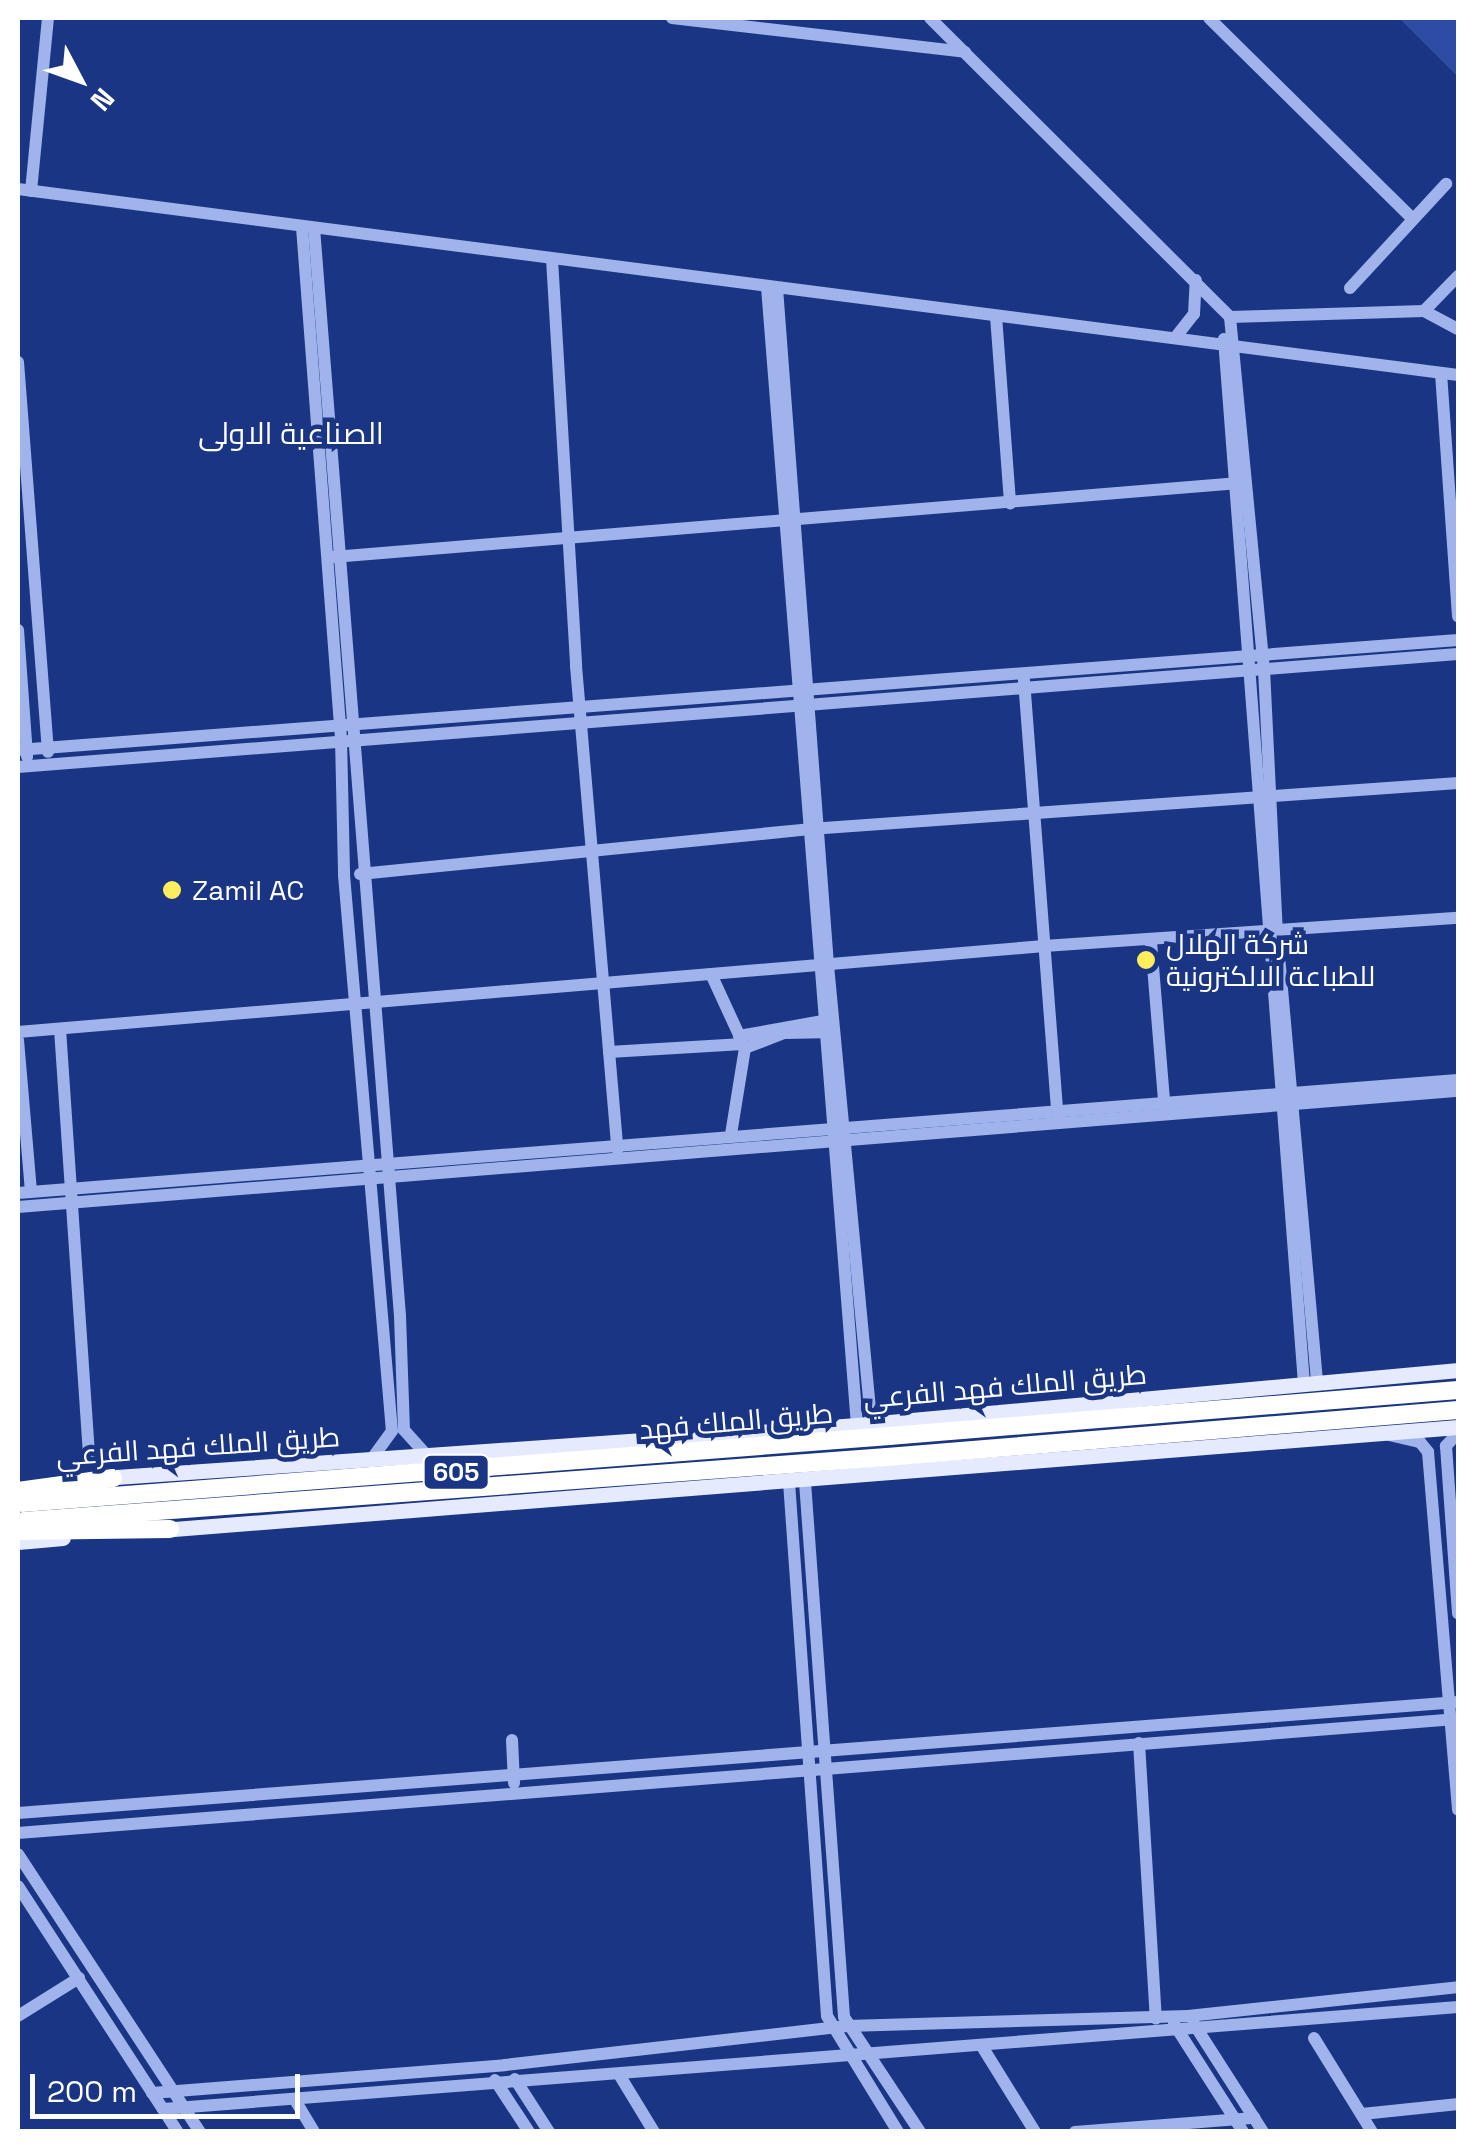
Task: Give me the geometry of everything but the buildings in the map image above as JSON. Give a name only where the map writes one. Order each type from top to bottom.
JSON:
[{"type":"highway","name":"طريق الملك فهد","points":[[19,1508],[1458,1390]]},
{"type":"highway","name":"طريق الملك فهد","points":[[19,1508],[887,1456],[1458,1410]]},
{"type":"highway","points":[[19,1508],[113,1478]]},
{"type":"highway","points":[[19,1508],[170,1529]]},
{"type":"main road","name":"طريق الملك فهد الفرعي","points":[[113,1478],[864,1424],[1458,1370]]},
{"type":"main road","points":[[18,1542],[797,1482],[1377,1432],[1458,1430]]},
{"type":"main road","points":[[616,1494],[518,1494],[507,1489],[505,1478],[521,1461],[650,1439]]},
{"type":"street","points":[[48,18],[24,190],[1458,375]]},
{"type":"street","points":[[672,18],[965,52]]},
{"type":"street","points":[[930,18],[1230,317],[1231,484],[1256,662],[1266,792]]},
{"type":"street","points":[[1209,18],[1412,218]]},
{"type":"street","points":[[1350,288],[1446,184]]},
{"type":"street","points":[[308,228],[347,731],[364,874],[382,1093],[380,1171],[392,1432],[372,1458]]},
{"type":"street","points":[[552,259],[582,721],[618,1150]]},
{"type":"street","points":[[1424,311],[1458,276]]},
{"type":"street","points":[[1174,338],[1194,314],[1196,280]]},
{"type":"street","points":[[772,287],[807,703],[823,965],[864,1424]]},
{"type":"street","points":[[1230,317],[1424,311],[1458,329]]},
{"type":"street","points":[[996,316],[1010,503]]},
{"type":"street","points":[[1229,345],[1247,482],[1274,930],[1311,1383]]},
{"type":"street","points":[[18,362],[22,492],[50,764]]},
{"type":"street","points":[[1442,372],[1458,616]]},
{"type":"street","points":[[333,557],[1247,482]]},
{"type":"street","points":[[18,630],[23,767],[582,706],[804,688],[1024,672],[1458,654]]},
{"type":"street","points":[[22,750],[582,721],[1024,688],[1458,640]]},
{"type":"street","points":[[1024,672],[1057,1114]]},
{"type":"street","points":[[347,731],[344,876],[366,1095],[400,1316],[404,1430],[428,1458]]},
{"type":"street","points":[[344,876],[815,829],[1036,815],[1266,792],[1458,784]]},
{"type":"street","points":[[18,1032],[1044,946],[1152,942],[1458,918]]},
{"type":"street","points":[[1152,942],[1164,1100]]},
{"type":"street","points":[[823,965],[823,1026],[837,1132]]},
{"type":"street","points":[[711,974],[742,1043],[731,1134]]},
{"type":"street","points":[[609,1052],[742,1043],[823,1026]]},
{"type":"street","points":[[60,1029],[89,1456]]},
{"type":"street","points":[[18,1040],[24,1192],[69,1196]]},
{"type":"street","points":[[18,1207],[69,1196],[1289,1098],[1458,1080]]},
{"type":"street","points":[[1057,1114],[1164,1100],[1458,1091]]},
{"type":"street","points":[[366,1095],[382,1093]]},
{"type":"street","points":[[618,1150],[731,1134],[837,1132]]},
{"type":"street","points":[[385,1317],[400,1316]]},
{"type":"street","points":[[1458,1430],[1446,1446],[1458,1614]]},
{"type":"street","points":[[1377,1432],[1420,1442],[1428,1452],[1454,1703],[1458,1810]]},
{"type":"street","points":[[797,1482],[827,1760],[847,2026],[871,2054],[920,2132]]},
{"type":"street","points":[[797,1482],[811,1760],[831,2032],[898,2132]]},
{"type":"street","points":[[827,1760],[1454,1703]]},
{"type":"street","points":[[18,1814],[515,1776],[1139,1743],[1455,1719]]},
{"type":"street","points":[[512,1740],[512,1792]]},
{"type":"street","points":[[1139,1743],[1168,2022],[1240,2126]]},
{"type":"street","points":[[18,1833],[512,1792],[811,1760]]},
{"type":"street","points":[[18,1854],[200,2132]]},
{"type":"street","points":[[18,1886],[178,2132]]},
{"type":"street","points":[[18,2016],[78,1978]]},
{"type":"street","points":[[1192,2022],[1458,1987]]},
{"type":"street","points":[[152,2093],[505,2065],[831,2032],[847,2026],[1192,2022],[1458,2007]]},
{"type":"street","points":[[163,2109],[188,2112],[517,2082],[983,2048],[1168,2022]]},
{"type":"street","points":[[1192,2022],[1263,2132]]},
{"type":"street","points":[[1314,2038],[1372,2132]]},
{"type":"street","points":[[983,2048],[1035,2132]]},
{"type":"street","points":[[505,2065],[549,2132]]},
{"type":"street","points":[[484,2066],[529,2132]]},
{"type":"street","points":[[620,2076],[654,2132]]},
{"type":"street","points":[[294,2100],[314,2132]]},
{"type":"street","points":[[1362,2114],[1458,2104]]},
{"type":"street","points":[[1075,2132],[1240,2126],[1254,2118]]},
{"type":"shaded area","points":[[1399,18],[1458,18],[1458,77]]},
{"type":"place","name":"Zamil AC","points":[[172,890]]},
{"type":"place","name":"شركة الهلال للطباعة الالكترونية","points":[[1146,960]]},
{"type":"district","name":"الصناعية الاولى","points":[[291,434]]}]
